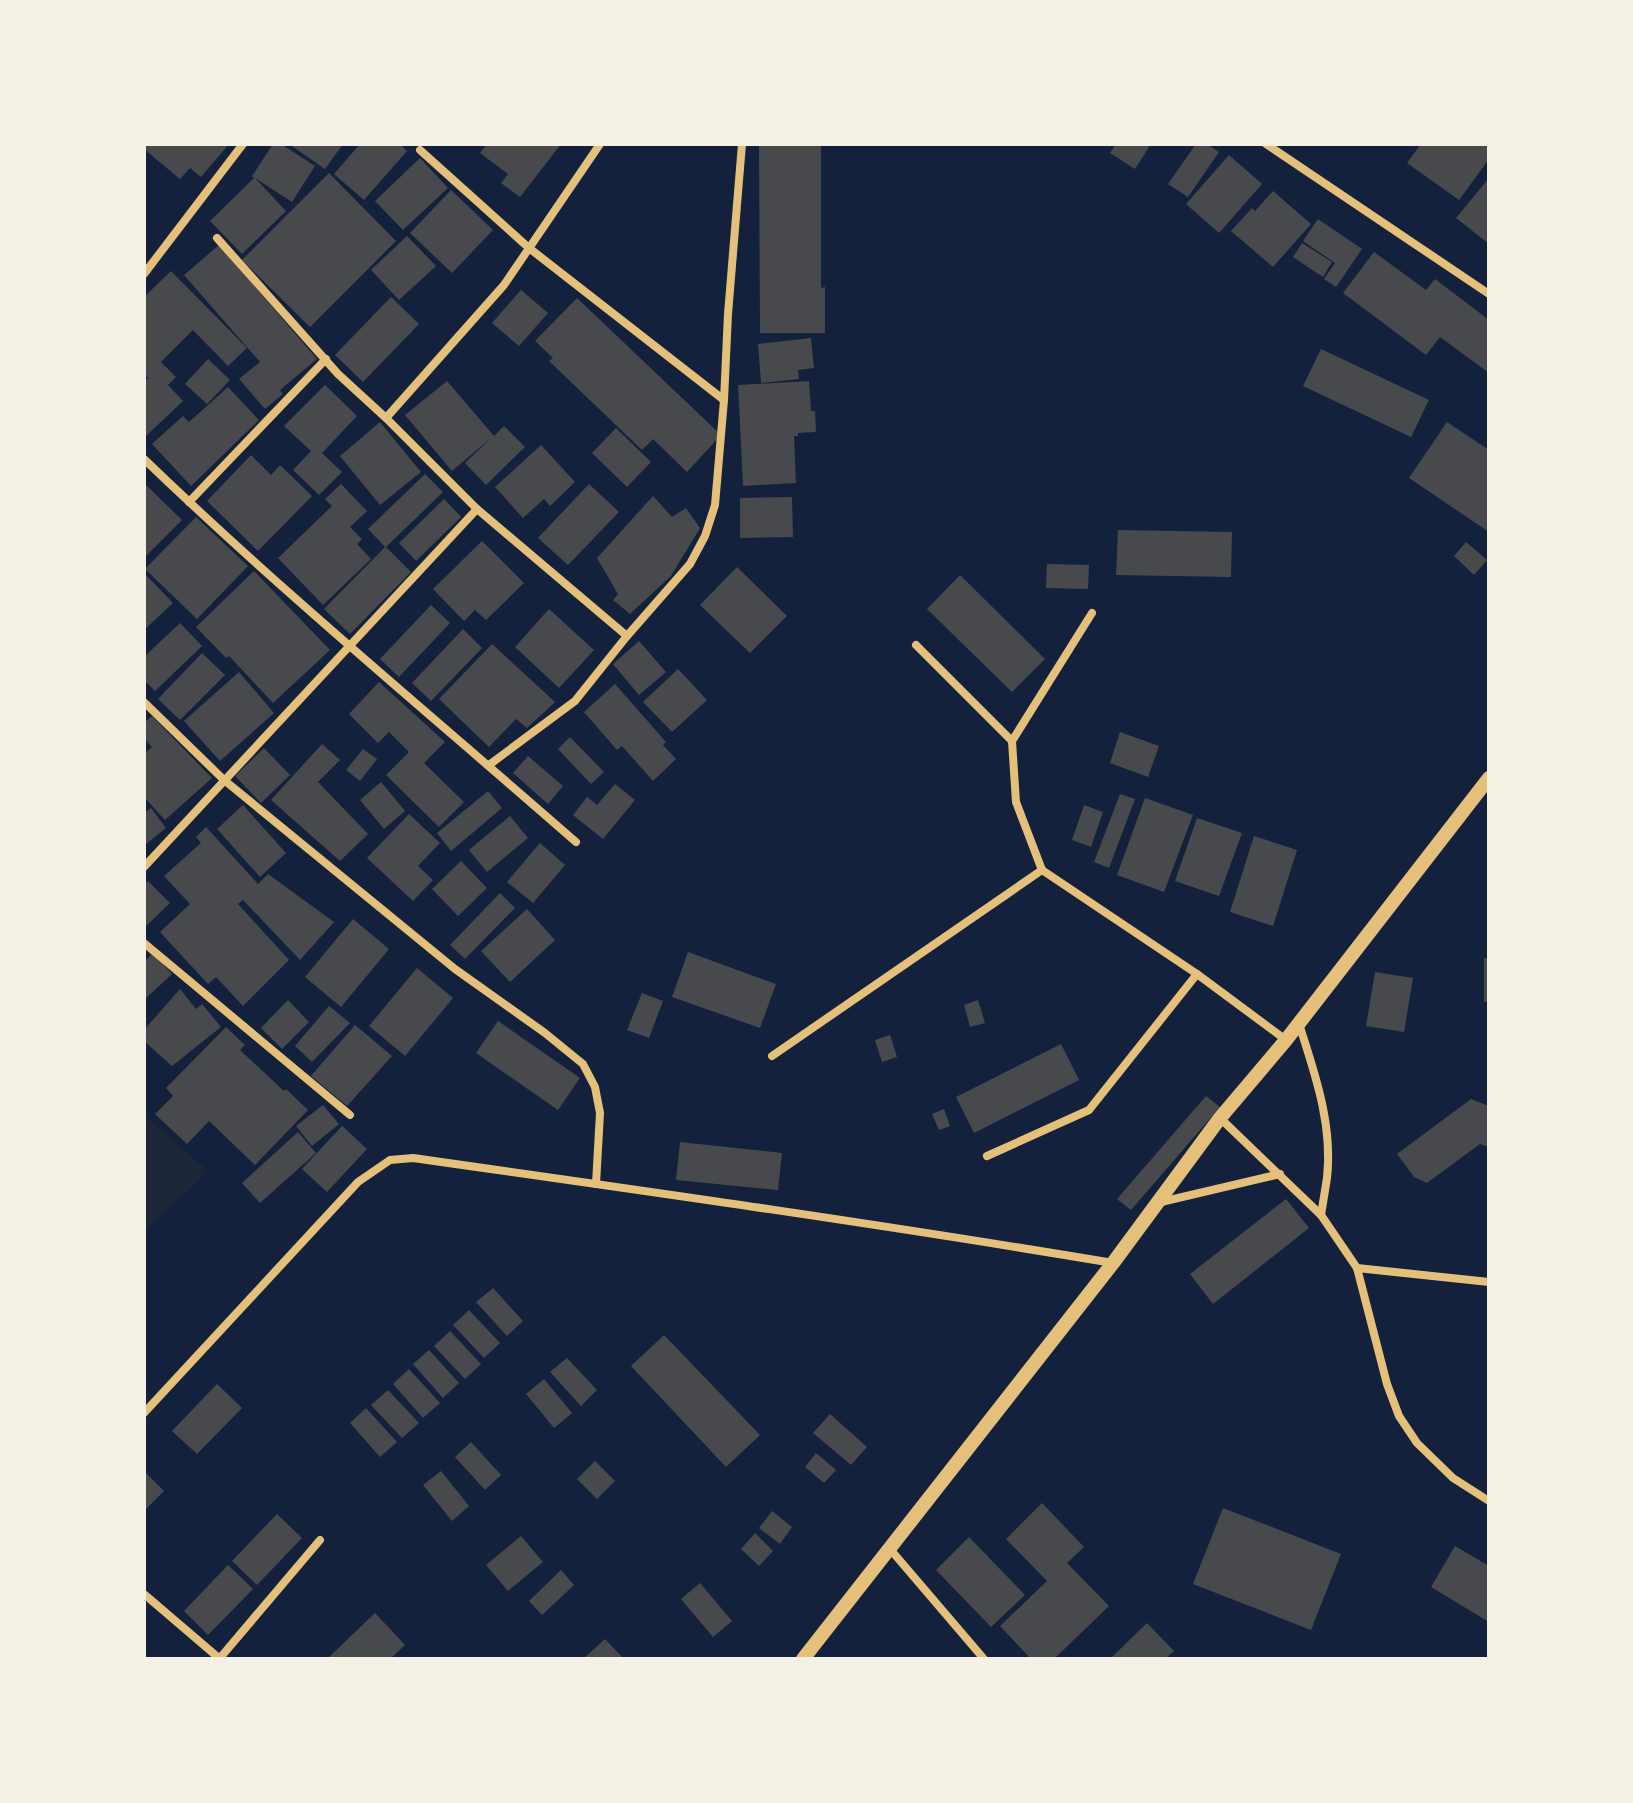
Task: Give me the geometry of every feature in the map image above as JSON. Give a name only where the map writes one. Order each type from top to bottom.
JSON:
[{"type":"street","points":[[145,270],[243,144]]},
{"type":"street","points":[[386,418],[504,285],[600,144]]},
{"type":"street","points":[[489,765],[575,701],[690,564],[705,536],[715,505],[742,144]]},
{"type":"street","points":[[1266,144],[1489,294]]},
{"type":"street","points":[[420,150],[529,248],[724,400]]},
{"type":"street","points":[[217,238],[338,374],[477,509],[627,636]]},
{"type":"street","points":[[189,502],[326,359]]},
{"type":"street","points":[[144,459],[349,647],[576,842]]},
{"type":"street","points":[[144,867],[477,509]]},
{"type":"street","points":[[1092,613],[1012,741],[1016,802],[1042,870],[1197,974],[1286,1040]]},
{"type":"street","points":[[916,645],[1012,741]]},
{"type":"street","points":[[144,702],[224,780],[455,969],[583,1064],[595,1087],[600,1113],[596,1184]]},
{"type":"street","points":[[803,1659],[1113,1263],[1220,1118],[1286,1040],[1489,778]]},
{"type":"street","points":[[772,1056],[1042,870]]},
{"type":"street","points":[[144,943],[350,1115]]},
{"type":"street","points":[[987,1156],[1089,1110],[1197,974]]},
{"type":"street","points":[[1299,1023],[1321,1093],[1327,1136],[1327,1176],[1321,1215]]},
{"type":"street","points":[[1220,1118],[1321,1215],[1357,1268],[1387,1384],[1399,1416],[1417,1443],[1453,1478],[1489,1501]]},
{"type":"street","points":[[144,1413],[358,1182],[390,1160],[413,1158],[596,1184],[1113,1263]]},
{"type":"street","points":[[1156,1203],[1280,1174]]},
{"type":"street","points":[[1357,1268],[1489,1282]]},
{"type":"street","points":[[144,1594],[220,1659],[320,1540]]},
{"type":"street","points":[[890,1549],[984,1659]]},
{"type":"shaded area","points":[[144,1115],[208,1171],[144,1232]]},
{"type":"building","points":[[144,144],[229,144],[201,177],[190,168],[180,179],[144,149]]},
{"type":"building","points":[[273,144],[281,144],[315,166],[292,202],[255,178],[286,211],[242,254],[210,221],[254,178],[252,176]]},
{"type":"building","points":[[289,144],[343,144],[325,169]]},
{"type":"building","points":[[360,144],[399,144],[407,151],[364,200],[334,174]]},
{"type":"building","points":[[487,144],[561,144],[520,197],[501,183],[508,174],[480,153]]},
{"type":"building","points":[[821,144],[821,288],[825,287],[825,333],[760,333],[759,145]]},
{"type":"building","points":[[1116,144],[1151,144],[1135,169],[1110,153]]},
{"type":"building","points":[[1196,144],[1207,144],[1219,152],[1188,197],[1168,184]]},
{"type":"building","points":[[1421,144],[1489,144],[1489,159],[1459,200],[1407,163]]},
{"type":"building","points":[[1229,155],[1262,184],[1219,233],[1186,204]]},
{"type":"building","points":[[420,158],[448,188],[403,230],[375,201]]},
{"type":"building","points":[[329,173],[396,241],[310,327],[242,260]]},
{"type":"building","points":[[1489,178],[1489,244],[1456,218]]},
{"type":"building","points":[[451,190],[493,230],[452,273],[410,233]]},
{"type":"building","points":[[1273,191],[1311,224],[1273,267],[1231,231]]},
{"type":"building","points":[[1318,219],[1362,249],[1336,287],[1324,279],[1335,263],[1303,241]]},
{"type":"building","points":[[407,236],[436,266],[399,300],[371,270]]},
{"type":"building","points":[[1302,243],[1332,262],[1323,277],[1293,257]]},
{"type":"building","points":[[219,245],[317,359],[280,390],[283,394],[265,409],[239,379],[260,362],[184,275]]},
{"type":"building","points":[[1374,252],[1426,290],[1435,279],[1489,320],[1489,373],[1440,337],[1426,355],[1343,293]]},
{"type":"building","points":[[171,271],[247,348],[228,366],[193,330],[161,362],[176,377],[168,385],[183,401],[146,436],[144,382],[148,378],[144,374],[144,297]]},
{"type":"building","points":[[521,290],[548,313],[519,346],[492,323]]},
{"type":"building","points":[[391,297],[419,324],[363,382],[335,355]]},
{"type":"building","points":[[577,298],[721,435],[687,472],[653,439],[642,450],[549,361],[553,358],[535,341]]},
{"type":"building","points":[[811,338],[814,368],[798,370],[799,379],[761,383],[758,344]]},
{"type":"building","points":[[1321,349],[1429,400],[1411,437],[1303,386]]},
{"type":"building","points":[[208,359],[230,380],[207,404],[185,384]]},
{"type":"building","points":[[447,381],[494,436],[504,426],[525,447],[486,485],[465,463],[491,438],[452,471],[405,415]]},
{"type":"building","points":[[809,381],[816,432],[794,436],[796,483],[743,486],[738,385]]},
{"type":"building","points":[[325,385],[357,416],[322,453],[342,472],[319,495],[293,470],[311,451],[284,426]]},
{"type":"building","points":[[228,387],[259,420],[191,486],[152,444],[183,416],[189,422]]},
{"type":"building","points":[[380,422],[421,472],[380,505],[340,456]]},
{"type":"building","points":[[1447,422],[1489,450],[1489,532],[1409,478]]},
{"type":"building","points":[[616,428],[651,462],[627,487],[592,453]]},
{"type":"building","points":[[541,445],[575,482],[550,506],[544,499],[523,518],[495,487]]},
{"type":"building","points":[[251,455],[271,475],[280,465],[312,496],[258,551],[207,501]]},
{"type":"building","points":[[425,474],[443,492],[386,547],[411,572],[350,634],[324,609],[385,547],[368,529]]},
{"type":"building","points":[[144,483],[182,520],[144,558]]},
{"type":"building","points":[[341,484],[367,511],[350,527],[362,539],[357,544],[371,559],[323,605],[278,558],[332,506],[325,499]]},
{"type":"building","points":[[589,484],[619,512],[568,565],[538,538]]},
{"type":"building","points":[[653,496],[672,517],[686,508],[700,528],[671,576],[630,614],[613,600],[618,594],[597,558]]},
{"type":"building","points":[[792,497],[793,537],[740,538],[740,498]]},
{"type":"building","points":[[444,499],[461,517],[416,561],[399,543]]},
{"type":"building","points":[[196,517],[248,566],[197,619],[145,569]]},
{"type":"building","points":[[1118,530],[1232,532],[1231,577],[1116,575]]},
{"type":"building","points":[[482,541],[524,583],[486,620],[475,610],[464,621],[433,589]]},
{"type":"building","points":[[1466,542],[1487,560],[1474,575],[1454,556]]},
{"type":"building","points":[[1047,564],[1089,565],[1088,589],[1046,588]]},
{"type":"building","points":[[737,567],[787,616],[750,653],[700,605]]},
{"type":"building","points":[[254,571],[330,650],[273,703],[229,656],[226,658],[196,627]]},
{"type":"building","points":[[144,573],[173,603],[144,630]]},
{"type":"building","points":[[960,575],[1045,659],[1012,692],[927,609]]},
{"type":"building","points":[[431,605],[450,623],[399,677],[380,659]]},
{"type":"building","points":[[549,609],[594,650],[559,688],[515,647]]},
{"type":"building","points":[[180,623],[202,646],[155,691],[144,680],[144,657]]},
{"type":"building","points":[[463,629],[482,648],[431,701],[412,683]]},
{"type":"building","points":[[639,641],[666,672],[639,695],[613,664]]},
{"type":"building","points":[[492,644],[555,702],[527,728],[516,719],[489,747],[439,699]]},
{"type":"building","points":[[202,653],[225,675],[180,720],[158,699]]},
{"type":"building","points":[[678,669],[707,700],[672,732],[643,702]]},
{"type":"building","points":[[239,672],[274,713],[220,761],[184,721]]},
{"type":"building","points":[[379,682],[445,742],[424,763],[464,802],[439,827],[386,775],[409,752],[389,732],[378,743],[349,714]]},
{"type":"building","points":[[615,684],[666,742],[663,745],[676,759],[653,781],[622,746],[617,750],[584,712]]},
{"type":"building","points":[[152,716],[212,778],[165,820],[144,797],[144,754],[152,747],[144,738],[144,723]]},
{"type":"building","points":[[1120,732],[1159,746],[1148,777],[1110,763]]},
{"type":"building","points":[[570,737],[604,772],[591,784],[558,749]]},
{"type":"building","points":[[322,744],[340,760],[318,782],[368,834],[340,861],[271,800]]},
{"type":"building","points":[[264,748],[290,775],[261,803],[235,776]]},
{"type":"building","points":[[363,749],[377,759],[360,781],[346,770]]},
{"type":"building","points":[[528,756],[563,786],[548,804],[513,773]]},
{"type":"building","points":[[381,782],[405,811],[384,829],[360,800]]},
{"type":"building","points":[[615,784],[635,800],[603,839],[573,815],[587,797],[597,805]]},
{"type":"building","points":[[488,791],[502,808],[451,851],[437,833]]},
{"type":"building","points":[[1120,794],[1135,799],[1109,868],[1094,862]]},
{"type":"building","points":[[1145,798],[1193,815],[1164,892],[1117,875]]},
{"type":"building","points":[[243,805],[286,853],[260,877],[217,829]]},
{"type":"building","points":[[1084,805],[1103,812],[1091,847],[1072,840]]},
{"type":"building","points":[[151,808],[166,828],[146,844],[144,813]]},
{"type":"building","points":[[409,814],[440,843],[418,866],[433,880],[413,901],[367,858]]},
{"type":"building","points":[[510,816],[528,838],[487,872],[469,850]]},
{"type":"building","points":[[1197,818],[1242,833],[1219,896],[1175,881]]},
{"type":"building","points":[[206,827],[258,884],[268,874],[334,922],[300,960],[243,900],[238,904],[289,960],[243,1006],[216,977],[208,984],[160,932],[190,904],[164,876],[201,843],[196,837]]},
{"type":"building","points":[[1254,836],[1297,850],[1273,926],[1230,912]]},
{"type":"building","points":[[540,843],[565,865],[533,903],[507,882]]},
{"type":"building","points":[[461,861],[487,888],[458,916],[432,889]]},
{"type":"building","points":[[148,881],[170,903],[144,928],[144,885]]},
{"type":"building","points":[[500,893],[515,908],[465,959],[450,945]]},
{"type":"building","points":[[527,909],[555,940],[510,982],[481,951]]},
{"type":"building","points":[[353,919],[389,949],[341,1007],[305,977]]},
{"type":"building","points":[[688,952],[776,984],[760,1028],[672,997]]},
{"type":"building","points":[[153,953],[172,974],[144,1000],[144,962]]},
{"type":"building","points":[[1484,958],[1489,958],[1489,1002],[1484,1002]]},
{"type":"building","points":[[417,968],[453,998],[405,1056],[369,1026]]},
{"type":"building","points":[[1375,972],[1413,978],[1404,1032],[1366,1026]]},
{"type":"building","points":[[180,989],[196,1009],[202,1004],[221,1027],[172,1066],[144,1041],[144,1030]]},
{"type":"building","points":[[642,993],[663,1001],[649,1038],[627,1030]]},
{"type":"building","points":[[288,1000],[309,1022],[282,1049],[261,1028]]},
{"type":"building","points":[[978,1000],[985,1023],[970,1027],[964,1005]]},
{"type":"building","points":[[329,1006],[350,1023],[312,1062],[295,1046]]},
{"type":"building","points":[[498,1021],[580,1078],[558,1110],[476,1053]]},
{"type":"building","points":[[355,1025],[392,1056],[347,1106],[311,1076]]},
{"type":"building","points":[[226,1027],[245,1045],[240,1050],[308,1110],[255,1165],[209,1121],[187,1144],[155,1114],[173,1096],[166,1088]]},
{"type":"building","points":[[890,1035],[897,1057],[882,1062],[875,1040]]},
{"type":"building","points":[[1061,1044],[1079,1080],[974,1133],[956,1097]]},
{"type":"building","points":[[1206,1096],[1220,1107],[1131,1210],[1117,1199]]},
{"type":"building","points":[[1471,1099],[1489,1106],[1489,1147],[1480,1144],[1427,1183],[1414,1177],[1397,1154]]},
{"type":"building","points":[[323,1105],[339,1124],[312,1146],[296,1126]]},
{"type":"building","points":[[944,1109],[950,1126],[939,1130],[932,1114]]},
{"type":"building","points":[[342,1126],[367,1149],[327,1192],[302,1169]]},
{"type":"building","points":[[298,1132],[316,1153],[260,1203],[242,1183]]},
{"type":"building","points":[[680,1142],[782,1153],[778,1190],[676,1180]]},
{"type":"building","points":[[1286,1199],[1309,1228],[1213,1304],[1190,1274]]},
{"type":"building","points":[[493,1288],[523,1321],[507,1336],[476,1302]]},
{"type":"building","points":[[469,1310],[500,1343],[484,1358],[453,1325]]},
{"type":"building","points":[[450,1331],[481,1364],[465,1379],[434,1346]]},
{"type":"building","points":[[664,1335],[760,1435],[726,1467],[631,1366]]},
{"type":"building","points":[[429,1350],[459,1383],[443,1398],[413,1364]]},
{"type":"building","points":[[567,1358],[597,1390],[581,1406],[550,1372]]},
{"type":"building","points":[[409,1369],[440,1403],[423,1418],[393,1384]]},
{"type":"building","points":[[544,1379],[572,1413],[554,1428],[526,1394]]},
{"type":"building","points":[[217,1384],[242,1408],[197,1454],[172,1431]]},
{"type":"building","points":[[388,1390],[419,1423],[402,1438],[371,1405]]},
{"type":"building","points":[[366,1408],[397,1442],[380,1457],[350,1423]]},
{"type":"building","points":[[830,1414],[867,1447],[851,1465],[813,1433]]},
{"type":"building","points":[[471,1442],[501,1475],[485,1490],[455,1457]]},
{"type":"building","points":[[816,1453],[836,1470],[824,1483],[805,1467]]},
{"type":"building","points":[[595,1461],[615,1481],[597,1499],[577,1479]]},
{"type":"building","points":[[144,1471],[164,1491],[144,1511]]},
{"type":"building","points":[[441,1471],[469,1506],[452,1521],[423,1485]]},
{"type":"building","points":[[1042,1503],[1084,1547],[1067,1563],[1109,1606],[1054,1659],[1031,1659],[1000,1626],[1047,1581],[1006,1539]]},
{"type":"building","points":[[1223,1508],[1341,1554],[1311,1630],[1193,1584]]},
{"type":"building","points":[[772,1511],[792,1527],[780,1544],[759,1528]]},
{"type":"building","points":[[277,1514],[302,1538],[257,1585],[232,1561]]},
{"type":"building","points":[[755,1533],[773,1551],[759,1566],[741,1549]]},
{"type":"building","points":[[521,1536],[543,1562],[508,1591],[486,1565]]},
{"type":"building","points":[[969,1537],[1025,1595],[991,1627],[936,1570]]},
{"type":"building","points":[[1455,1546],[1489,1566],[1489,1622],[1431,1587]]},
{"type":"building","points":[[228,1565],[253,1589],[208,1635],[184,1611]]},
{"type":"building","points":[[561,1570],[574,1585],[542,1615],[529,1601]]},
{"type":"building","points":[[700,1583],[732,1621],[713,1637],[681,1599]]},
{"type":"building","points":[[375,1613],[405,1645],[390,1659],[327,1659]]},
{"type":"building","points":[[1147,1623],[1174,1651],[1165,1659],[1110,1659]]},
{"type":"building","points":[[605,1639],[624,1659],[583,1659]]}]
